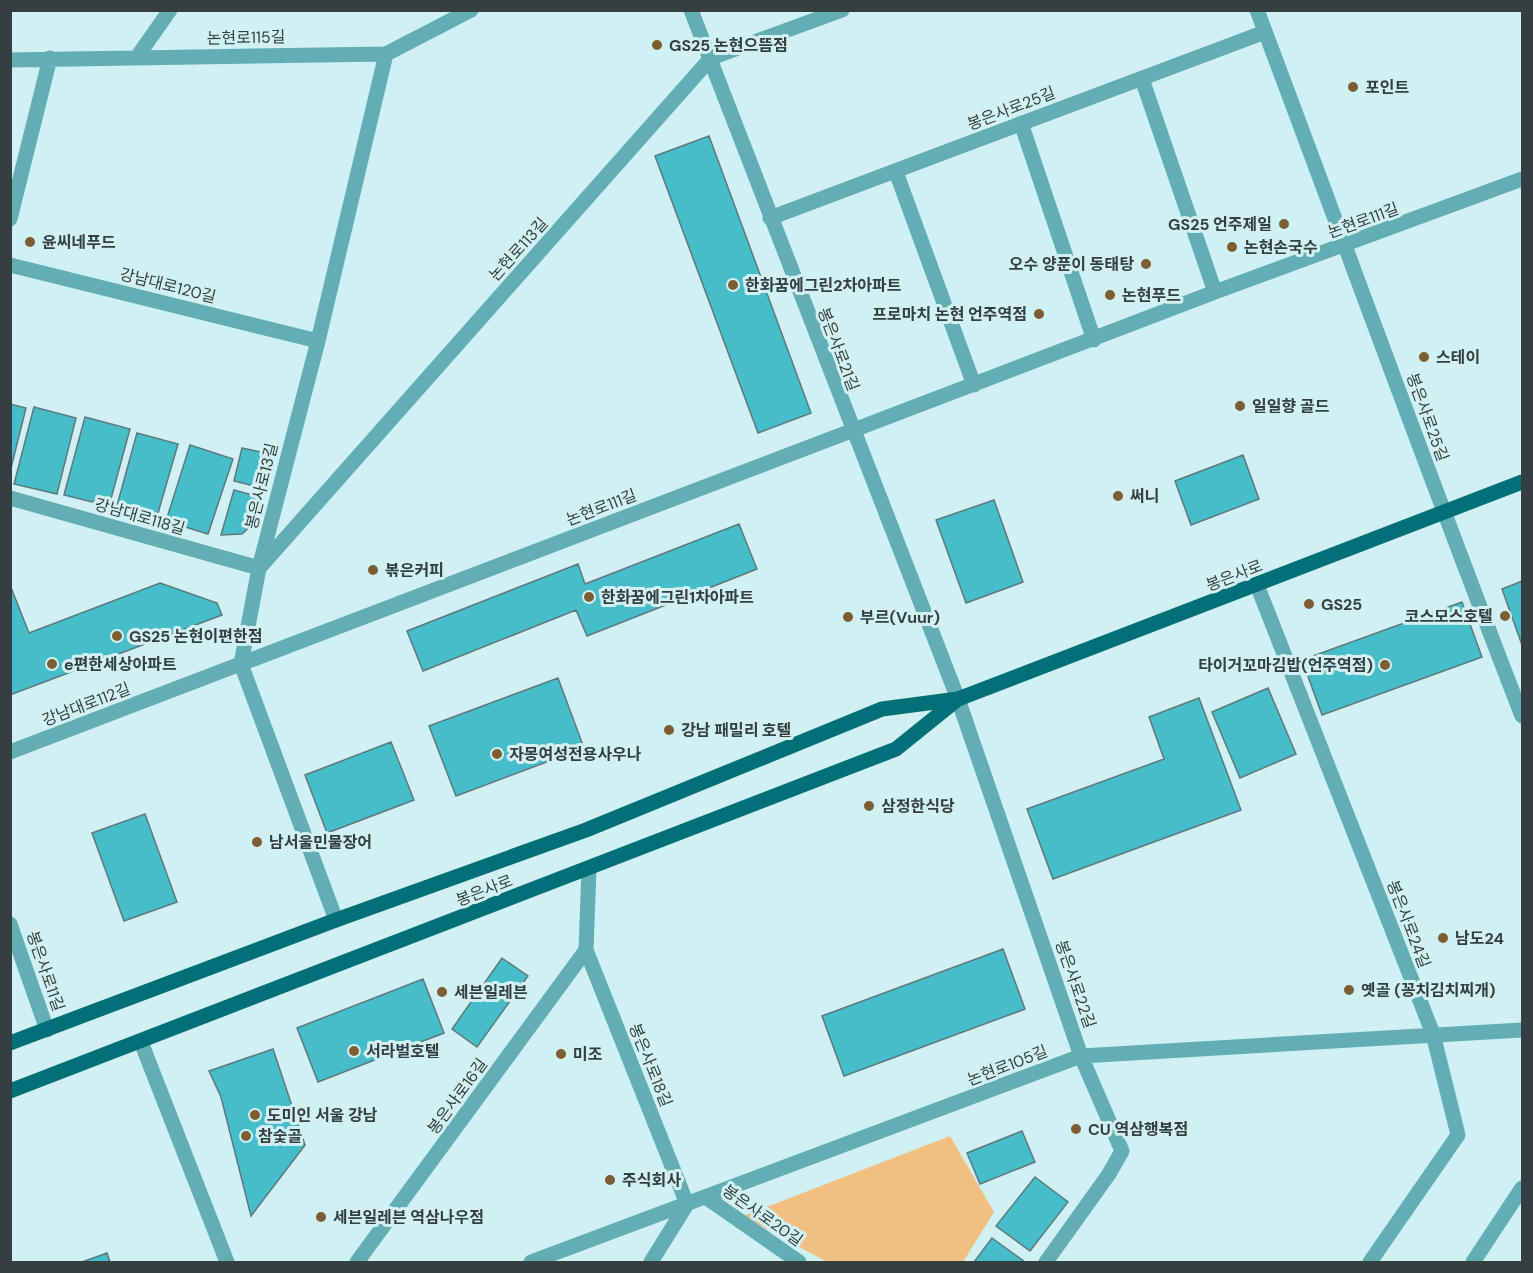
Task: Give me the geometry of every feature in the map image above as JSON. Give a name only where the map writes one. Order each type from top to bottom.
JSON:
[{"type":"main road","name":"봉은사로","points":[[10,1043],[336,920],[586,830],[882,709],[958,699],[1522,482]]},
{"type":"main road","name":"봉은사로","points":[[10,1091],[897,749],[958,699]]},
{"type":"street","points":[[137,57],[170,10]]},
{"type":"street","name":"논현로115길","points":[[10,60],[386,54],[471,10]]},
{"type":"street","name":"봉은사로21길","points":[[691,10],[852,431],[958,699]]},
{"type":"street","name":"논현로113길","points":[[259,568],[711,58],[842,10]]},
{"type":"street","name":"봉은사로25길","points":[[1257,10],[1347,245],[1443,512],[1522,716]]},
{"type":"street","name":"봉은사로25길","points":[[770,218],[1265,32]]},
{"type":"street","name":"봉은사로13길","points":[[241,664],[259,568],[318,340],[386,54]]},
{"type":"street","points":[[10,219],[50,58]]},
{"type":"street","points":[[1142,79],[1215,292]]},
{"type":"street","points":[[1021,123],[1094,340]]},
{"type":"street","points":[[896,172],[974,385]]},
{"type":"street","name":"논현로111길","points":[[241,664],[1215,292],[1522,179]]},
{"type":"street","name":"강남대로120길","points":[[10,265],[318,340]]},
{"type":"street","name":"강남대로118길","points":[[10,498],[259,568]]},
{"type":"street","name":"봉은사로24길","points":[[1257,585],[1433,1034],[1458,1135],[1370,1263]]},
{"type":"street","points":[[241,664],[336,920]]},
{"type":"street","name":"강남대로112길","points":[[10,752],[241,664]]},
{"type":"street","name":"봉은사로22길","points":[[958,699],[1081,1056],[1122,1151],[1109,1174],[1046,1263]]},
{"type":"street","name":"봉은사로18길","points":[[589,869],[586,950],[687,1204]]},
{"type":"street","name":"봉은사로11길","points":[[10,924],[47,1030]]},
{"type":"street","name":"봉은사로16길","points":[[357,1263],[586,950]]},
{"type":"street","name":"논현로105길","points":[[531,1263],[1081,1056],[1522,1030]]},
{"type":"street","points":[[141,1042],[227,1263]]},
{"type":"street","points":[[1473,1263],[1522,1188]]},
{"type":"street","name":"봉은사로20길","points":[[707,1198],[799,1263]]},
{"type":"street","points":[[651,1263],[687,1204]]},
{"type":"shaded area","points":[[950,1136],[994,1212],[963,1262],[827,1262],[743,1216]]},
{"type":"building","name":"한화꿈에그린2차아파트","points":[[709,136],[811,413],[758,433],[655,156]]},
{"type":"building","points":[[10,404],[26,408],[10,472]]},
{"type":"building","points":[[34,407],[76,418],[57,494],[14,484]]},
{"type":"building","points":[[85,417],[130,429],[109,506],[64,495]]},
{"type":"building","points":[[137,433],[178,444],[156,520],[116,509]]},
{"type":"building","points":[[190,445],[233,459],[208,534],[166,521]]},
{"type":"building","points":[[242,448],[270,454],[262,488],[234,481]]},
{"type":"building","points":[[1243,455],[1259,499],[1191,525],[1175,481]]},
{"type":"building","points":[[234,490],[263,498],[256,521],[242,534],[221,535]]},
{"type":"building","points":[[994,500],[1023,582],[966,603],[936,520]]},
{"type":"building","name":"한화꿈에그린1차아파트","points":[[739,524],[757,569],[587,636],[576,610],[423,671],[407,631],[578,564],[585,584]]},
{"type":"building","points":[[1522,581],[1522,645],[1502,589]]},
{"type":"building","name":"e편한세상아파트","points":[[160,583],[217,603],[222,615],[10,695],[10,585],[29,633]]},
{"type":"building","points":[[1462,602],[1482,657],[1322,715],[1302,660]]},
{"type":"building","points":[[558,678],[584,748],[456,796],[429,726]]},
{"type":"building","points":[[1268,688],[1296,754],[1240,778],[1212,712]]},
{"type":"building","points":[[1199,698],[1241,810],[1053,879],[1027,809],[1164,759],[1149,717]]},
{"type":"building","points":[[391,742],[414,800],[327,833],[305,775]]},
{"type":"building","points":[[145,814],[177,902],[124,921],[92,833]]},
{"type":"building","points":[[1003,949],[1025,1009],[844,1076],[822,1016]]},
{"type":"building","points":[[502,958],[528,976],[477,1047],[452,1029]]},
{"type":"building","points":[[423,979],[444,1033],[318,1082],[297,1028]]},
{"type":"building","points":[[273,1049],[305,1145],[251,1216],[221,1097],[209,1071]]},
{"type":"building","points":[[1022,1131],[1035,1162],[980,1184],[967,1153]]},
{"type":"building","points":[[1035,1177],[1068,1202],[1030,1251],[996,1226]]},
{"type":"building","points":[[992,1238],[1025,1262],[974,1262]]},
{"type":"building","points":[[107,1253],[110,1262],[82,1262]]},
{"type":"place","name":"GS25 논현으뜸점","points":[[657,45]]},
{"type":"place","name":"포인트","points":[[1353,87]]},
{"type":"place","name":"GS25 언주제일","points":[[1284,224]]},
{"type":"place","name":"윤씨네푸드","points":[[30,242]]},
{"type":"place","name":"논현손국수","points":[[1232,247]]},
{"type":"place","name":"오수 양푼이 동태탕","points":[[1146,264]]},
{"type":"place","name":"한화꿈에그린2차아파트","points":[[733,285]]},
{"type":"place","name":"논현푸드","points":[[1110,295]]},
{"type":"place","name":"프로마치 논현 언주역점","points":[[1039,314]]},
{"type":"place","name":"스테이","points":[[1424,357]]},
{"type":"place","name":"일일향 골드","points":[[1240,406]]},
{"type":"place","name":"써니","points":[[1118,496]]},
{"type":"place","name":"볶은커피","points":[[373,570]]},
{"type":"place","name":"한화꿈에그린1차아파트","points":[[589,597]]},
{"type":"place","name":"GS25","points":[[1309,604]]},
{"type":"place","name":"코스모스호텔","points":[[1505,616]]},
{"type":"place","name":"부르(Vuur)","points":[[848,617]]},
{"type":"place","name":"GS25 논현이편한점","points":[[117,636]]},
{"type":"place","name":"e편한세상아파트","points":[[52,664]]},
{"type":"place","name":"타이거꼬마김밥(언주역점)","points":[[1385,665]]},
{"type":"place","name":"강남 패밀리 호텔","points":[[669,730]]},
{"type":"place","name":"자몽여성전용사우나","points":[[497,754]]},
{"type":"place","name":"삼정한식당","points":[[869,806]]},
{"type":"place","name":"남서울민물장어","points":[[257,842]]},
{"type":"place","name":"남도24","points":[[1443,938]]},
{"type":"place","name":"옛골 (꽁치김치찌개)","points":[[1349,990]]},
{"type":"place","name":"세븐일레븐","points":[[442,992]]},
{"type":"place","name":"서라벌호텔","points":[[354,1051]]},
{"type":"place","name":"미조","points":[[561,1054]]},
{"type":"place","name":"도미인 서울 강남","points":[[255,1115]]},
{"type":"place","name":"CU 역삼행복점","points":[[1076,1129]]},
{"type":"place","name":"참숯골","points":[[246,1136]]},
{"type":"place","name":"주식회사","points":[[610,1180]]},
{"type":"place","name":"세븐일레븐 역삼나우점","points":[[321,1217]]}]
